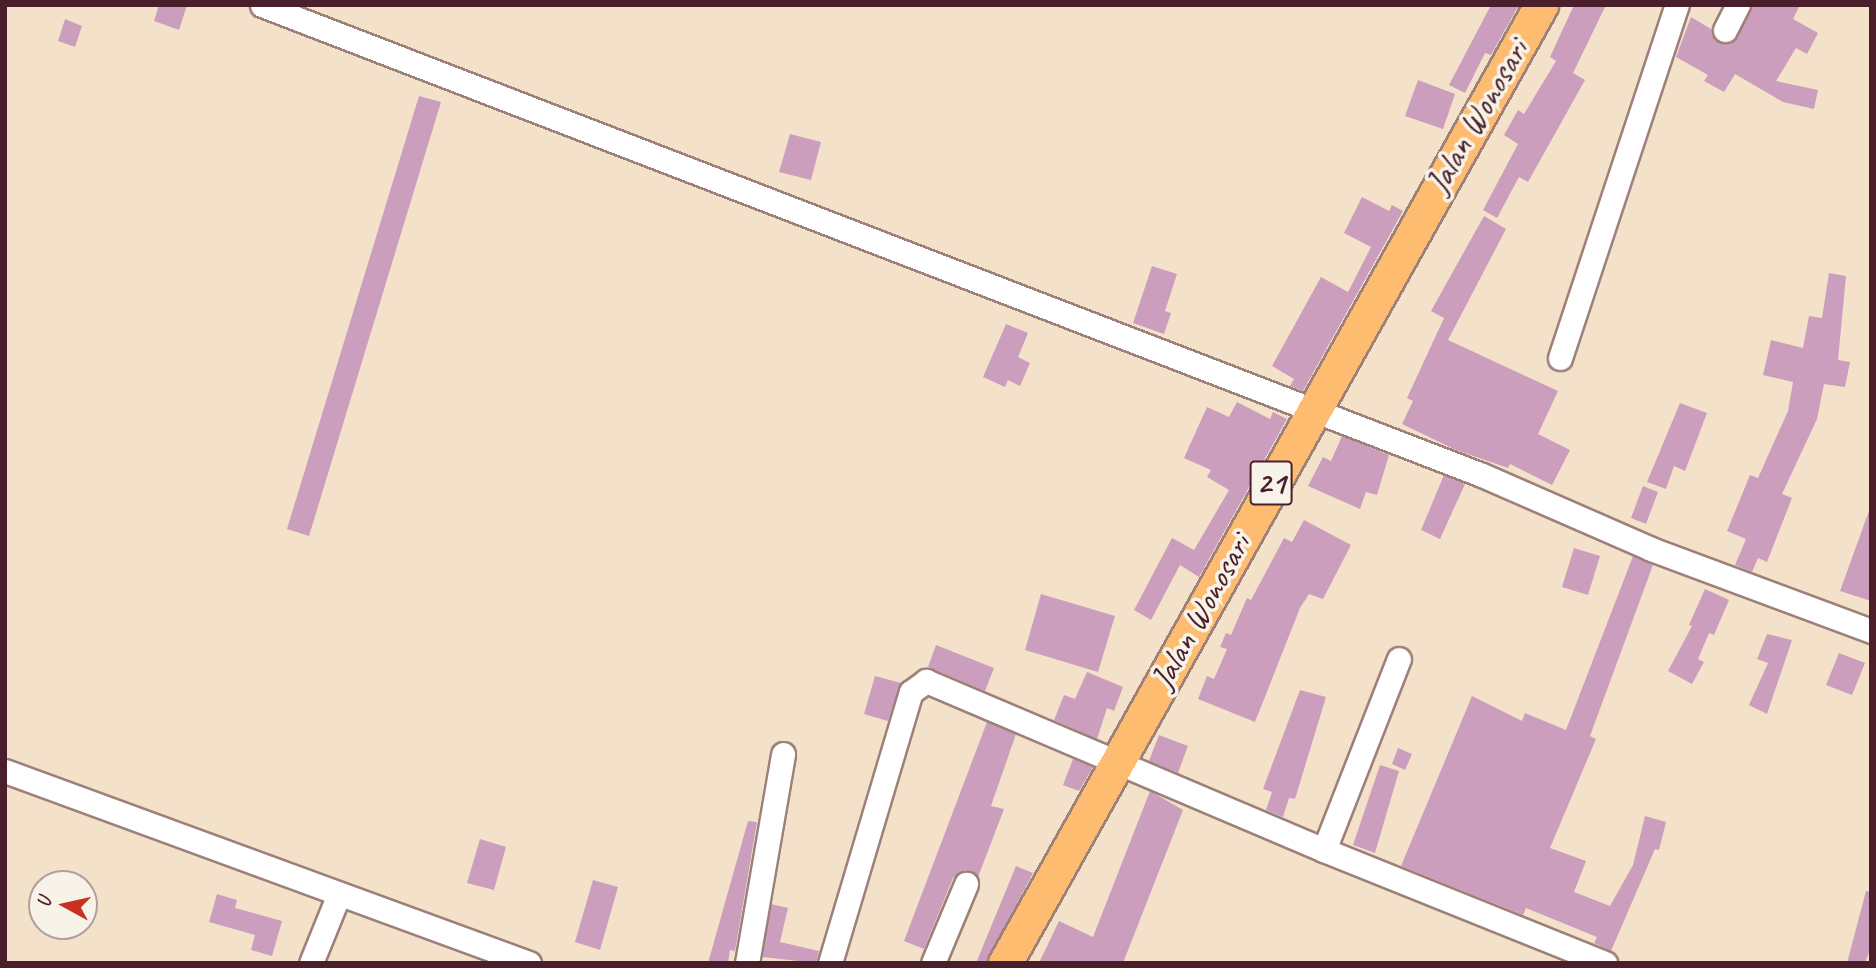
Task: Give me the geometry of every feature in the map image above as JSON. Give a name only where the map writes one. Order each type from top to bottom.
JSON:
[{"type":"highway","name":"Jalan Wonosari","points":[[1005,963],[1118,764],[1310,412],[1541,5]]},
{"type":"street","points":[[262,5],[1310,412],[1482,475],[1651,549],[1871,631]]},
{"type":"street","points":[[1560,358],[1677,5]]},
{"type":"street","points":[[1725,30],[1738,5]]},
{"type":"street","points":[[1324,850],[1399,659]]},
{"type":"street","points":[[830,963],[911,692],[920,684],[936,682],[1118,764],[1605,963]]},
{"type":"street","points":[[747,963],[783,754]]},
{"type":"street","points":[[5,771],[529,963]]},
{"type":"street","points":[[933,963],[966,884]]},
{"type":"street","points":[[311,963],[339,894]]},
{"type":"building","points":[[159,5],[187,5],[179,30],[154,21]]},
{"type":"building","points":[[1491,5],[1519,5],[1491,55],[1485,53],[1465,93],[1449,85]]},
{"type":"building","points":[[1574,5],[1606,5],[1573,73],[1585,80],[1528,182],[1519,177],[1497,218],[1483,210],[1518,144],[1504,135],[1518,110],[1524,114],[1556,61],[1550,57]]},
{"type":"building","points":[[1752,5],[1800,5],[1793,19],[1818,33],[1807,54],[1796,48],[1776,81],[1818,90],[1814,109],[1783,102],[1735,74],[1724,92],[1704,81],[1708,75],[1676,57],[1691,17],[1711,29],[1718,42],[1726,44],[1737,36]]},
{"type":"building","points":[[65,19],[82,26],[75,47],[58,41]]},
{"type":"building","points":[[1418,80],[1455,94],[1443,129],[1405,116]]},
{"type":"building","points":[[419,96],[441,102],[309,536],[287,529]]},
{"type":"building","points":[[790,134],[821,142],[811,180],[779,172]]},
{"type":"building","points":[[1362,197],[1389,211],[1392,205],[1403,211],[1303,391],[1290,386],[1294,379],[1272,366],[1321,277],[1348,292],[1371,247],[1344,233]]},
{"type":"building","points":[[1484,216],[1506,229],[1448,340],[1558,391],[1538,434],[1570,450],[1552,485],[1510,464],[1508,468],[1456,450],[1402,424],[1413,401],[1407,398],[1444,318],[1431,311]]},
{"type":"building","points":[[1152,266],[1177,274],[1165,311],[1171,313],[1164,334],[1133,323]]},
{"type":"building","points":[[1829,273],[1846,276],[1838,360],[1850,362],[1845,387],[1824,384],[1817,419],[1782,494],[1792,498],[1767,562],[1758,558],[1752,572],[1735,565],[1746,539],[1727,531],[1750,475],[1758,478],[1788,411],[1793,382],[1763,375],[1771,340],[1803,348],[1809,316],[1822,318]]},
{"type":"building","points":[[1006,324],[1028,333],[1018,357],[1030,363],[1020,386],[1008,380],[1005,387],[983,377]]},
{"type":"building","points":[[1237,402],[1270,419],[1273,412],[1287,419],[1199,577],[1180,565],[1151,620],[1134,610],[1172,538],[1194,550],[1229,490],[1207,477],[1211,470],[1184,458],[1207,407],[1229,417]]},
{"type":"building","points":[[1680,403],[1707,413],[1685,471],[1674,466],[1666,489],[1647,482]]},
{"type":"building","points":[[1342,436],[1389,455],[1377,495],[1366,492],[1360,509],[1308,486],[1323,457],[1331,461]]},
{"type":"building","points":[[1444,475],[1465,484],[1440,539],[1421,530]]},
{"type":"building","points":[[1643,486],[1658,492],[1646,524],[1631,518]]},
{"type":"building","points":[[1871,511],[1871,601],[1840,591]]},
{"type":"building","points":[[1304,520],[1351,545],[1323,599],[1309,594],[1300,608],[1255,722],[1198,699],[1207,676],[1214,679],[1227,649],[1220,647],[1226,633],[1231,635],[1247,598],[1251,600],[1284,538],[1292,542]]},
{"type":"building","points":[[1574,548],[1600,556],[1588,595],[1562,587]]},
{"type":"building","points":[[1633,556],[1653,565],[1590,736],[1596,739],[1550,848],[1586,861],[1574,892],[1610,906],[1633,865],[1645,816],[1666,822],[1659,850],[1655,849],[1611,951],[1594,943],[1597,937],[1526,908],[1523,915],[1401,866],[1472,696],[1522,721],[1525,713],[1566,730]]},
{"type":"building","points":[[1705,589],[1729,600],[1714,635],[1709,633],[1698,659],[1704,662],[1692,684],[1668,671],[1692,626],[1689,625]]},
{"type":"building","points":[[1041,594],[1115,616],[1098,672],[1025,650]]},
{"type":"building","points":[[1767,634],[1792,640],[1767,714],[1749,705],[1768,663],[1757,659]]},
{"type":"building","points":[[936,645],[994,668],[985,691],[928,667]]},
{"type":"building","points":[[1839,653],[1865,663],[1852,695],[1826,685]]},
{"type":"building","points":[[1087,672],[1123,687],[1114,711],[1107,708],[1097,739],[1054,720],[1064,695],[1075,699]]},
{"type":"building","points":[[875,676],[901,683],[888,721],[864,714]]},
{"type":"building","points":[[1300,690],[1326,697],[1295,799],[1289,798],[1283,817],[1266,810],[1272,792],[1263,789]]},
{"type":"building","points":[[987,722],[1016,734],[991,806],[1004,809],[978,877],[965,870],[953,878],[924,949],[904,941]]},
{"type":"building","points":[[1159,735],[1188,746],[1178,773],[1149,761]]},
{"type":"building","points":[[1398,748],[1412,754],[1405,770],[1392,764]]},
{"type":"building","points":[[1073,759],[1093,767],[1079,791],[1063,785]]},
{"type":"building","points":[[1380,765],[1399,771],[1375,853],[1353,845]]},
{"type":"building","points":[[1150,791],[1183,810],[1123,963],[1039,963],[1059,921],[1093,937]]},
{"type":"building","points":[[748,821],[757,822],[735,951],[730,950],[728,963],[708,963]]},
{"type":"building","points":[[480,839],[506,847],[494,890],[467,883]]},
{"type":"building","points":[[1016,866],[1033,873],[986,963],[976,963]]},
{"type":"building","points":[[593,880],[618,887],[600,950],[575,942]]},
{"type":"building","points":[[1866,891],[1871,892],[1871,947],[1865,963],[1847,963]]},
{"type":"building","points":[[217,894],[237,900],[235,908],[282,921],[272,956],[251,950],[255,935],[209,922]]},
{"type":"building","points":[[771,904],[788,908],[780,942],[819,951],[816,963],[762,957]]}]
